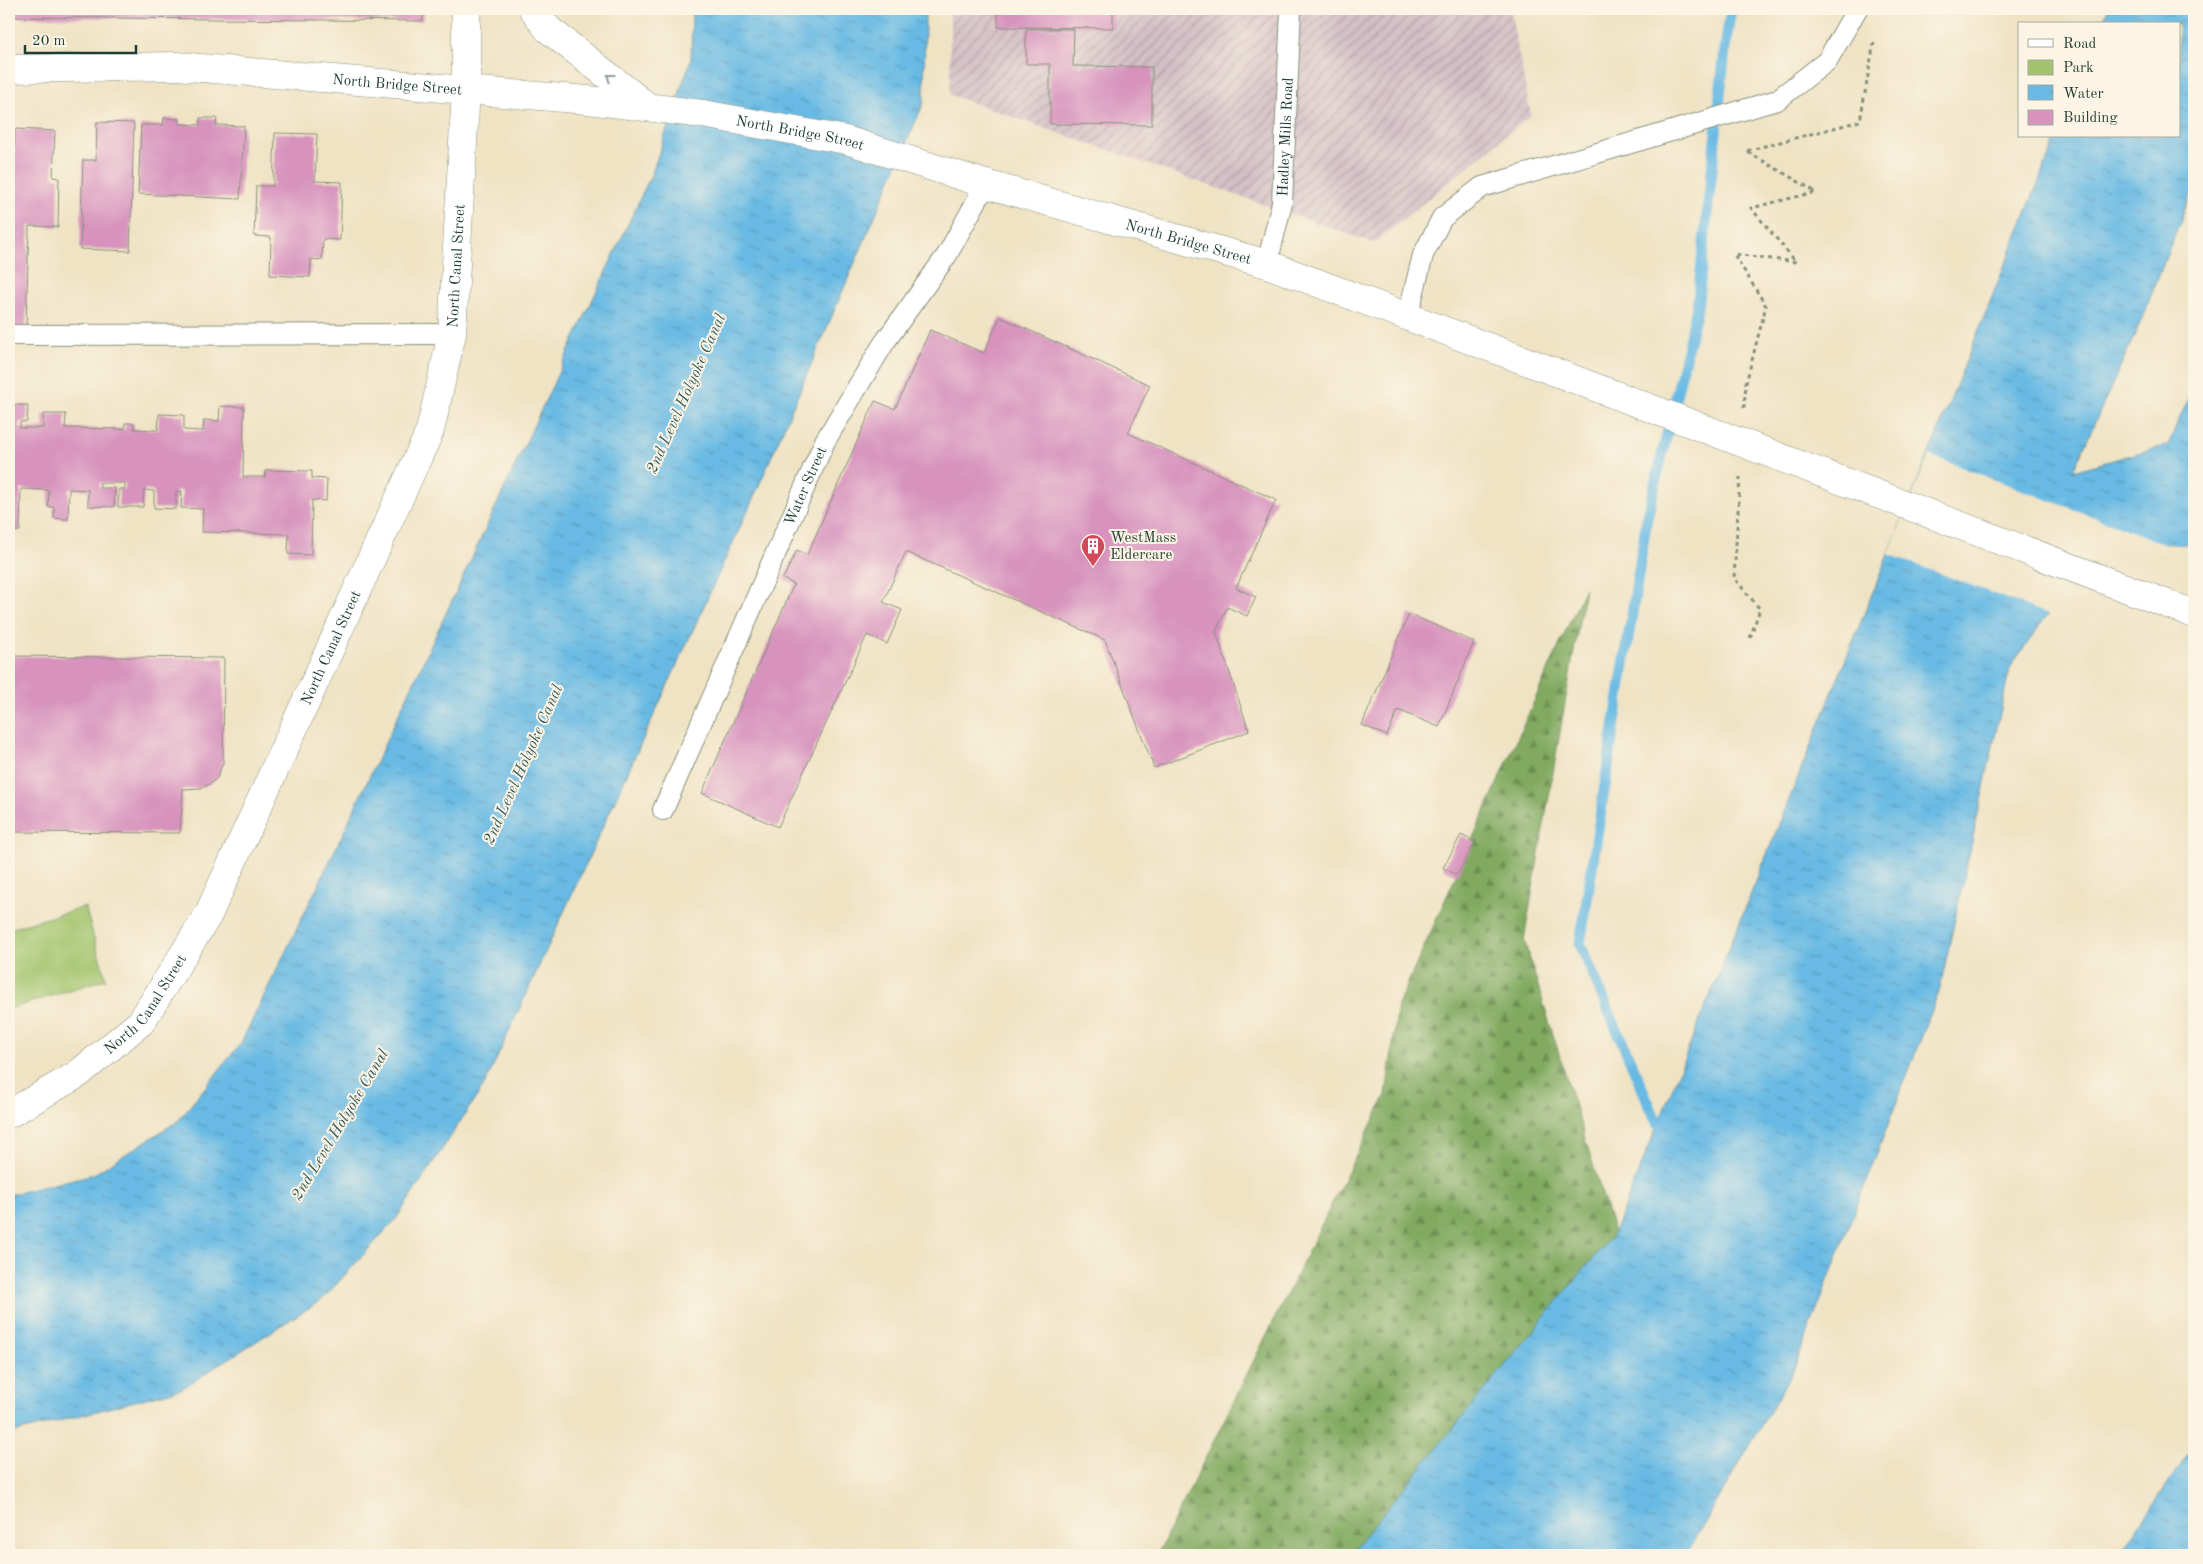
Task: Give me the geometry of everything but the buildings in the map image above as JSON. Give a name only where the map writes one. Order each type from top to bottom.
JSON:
[{"type":"main road","name":"North Canal Street","points":[[9,1114],[78,1074],[141,1022],[208,915],[430,431],[452,334],[466,90],[466,9]]},
{"type":"main road","points":[[533,9],[548,29],[650,108]]},
{"type":"main road","name":"North Bridge Street","points":[[9,69],[177,66],[588,100],[703,114],[846,140],[986,184],[1267,264],[1408,315],[2194,614]]},
{"type":"lane","name":"Hadley Mills Road","points":[[1267,264],[1282,203],[1291,9]]},
{"type":"lane","points":[[1408,315],[1423,256],[1442,218],[1482,187],[1777,100],[1827,61],[1857,9]]},
{"type":"lane","name":"Water Street","points":[[663,810],[825,440],[884,343],[947,255],[986,184]]},
{"type":"lane","points":[[9,335],[452,334]]},
{"type":"path","points":[[1744,412],[1746,383],[1766,306],[1734,254],[1796,262],[1751,208],[1816,192],[1746,151],[1860,121],[1874,42],[1846,28]]},
{"type":"path","points":[[1741,471],[1734,578],[1760,609],[1750,638]]},
{"type":"shaded area","points":[[950,9],[1510,9],[1531,115],[1374,243],[950,95]]},
{"type":"green space","points":[[1585,588],[1524,940],[1614,1233],[1349,1555],[1157,1555],[1386,1095],[1398,1005]]},
{"type":"green space","points":[[85,907],[106,979],[9,1009],[9,929]]},
{"type":"water","name":"2nd Level Holyoke Canal","points":[[692,9],[925,9],[924,102],[758,488],[485,1084],[396,1219],[323,1299],[181,1389],[9,1434],[9,1195],[94,1174],[178,1121],[241,1043],[337,846],[652,173],[691,59]]},
{"type":"water","points":[[2108,9],[2194,9],[2194,186],[2141,321],[2073,471],[2168,445],[2194,386],[2194,545],[2100,540],[2010,668],[1939,992],[1794,1369],[1686,1555],[1349,1555],[1614,1233],[2056,138],[2180,138],[2180,22],[2103,22]]},
{"type":"water","points":[[2194,1445],[2194,1555],[2119,1555]]},
{"type":"pier","points":[[1929,455],[2171,546],[2101,543],[2050,615],[1888,554]]},
{"type":"waterway","points":[[1658,1125],[1580,944],[1647,518],[1697,308],[1731,9]]},
{"type":"place","name":"WestMass Eldercare","points":[[1093,567]]}]
